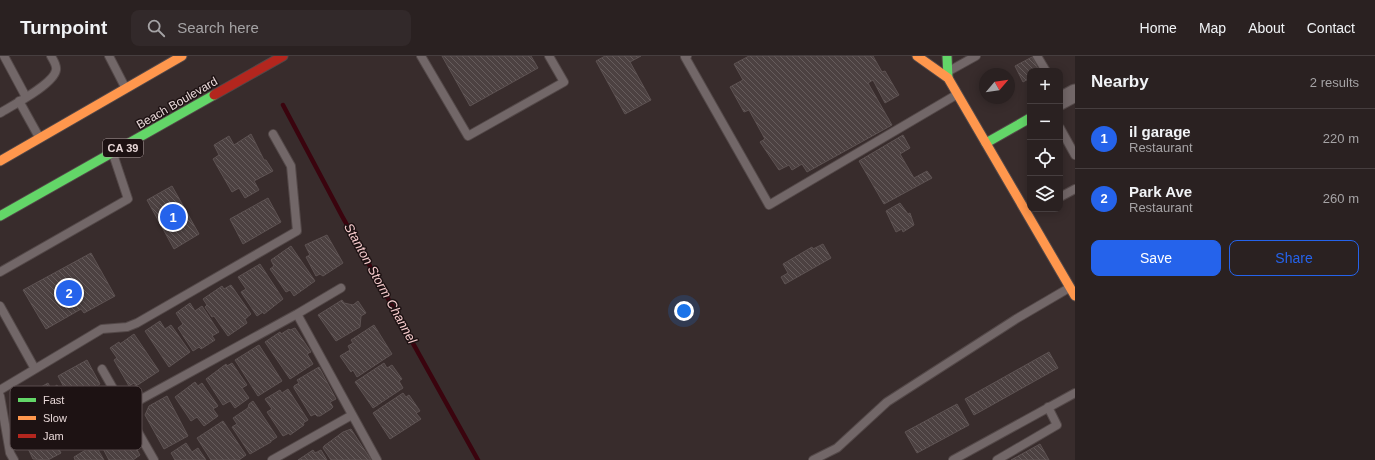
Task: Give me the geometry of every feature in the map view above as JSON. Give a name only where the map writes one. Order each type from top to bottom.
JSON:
[{"type":"main road","points":[[3,157],[182,56]]},
{"type":"main road","name":"Beach Boulevard","points":[[0,216],[283,56]]},
{"type":"main road","points":[[917,56],[948,75]]},
{"type":"main road","points":[[948,56],[948,75],[958,94],[986,143],[1030,213],[1073,292]]},
{"type":"main road","points":[[986,143],[1027,120]]},
{"type":"lane","points":[[4,56],[39,138]]},
{"type":"lane","points":[[0,113],[51,81],[56,71],[56,65],[51,56]]},
{"type":"lane","points":[[109,56],[126,88]]},
{"type":"lane","points":[[421,56],[468,136],[564,82],[549,56]]},
{"type":"lane","points":[[687,56],[685,57],[769,205],[958,94]]},
{"type":"lane","points":[[948,75],[976,56]]},
{"type":"lane","points":[[1037,56],[1044,68]]},
{"type":"lane","points":[[1063,133],[1075,155]]},
{"type":"lane","points":[[0,390],[102,329],[127,327],[137,323],[297,230],[292,166],[273,134]]},
{"type":"lane","points":[[0,272],[128,199],[112,154]]},
{"type":"lane","points":[[1063,195],[1075,189]]},
{"type":"lane","points":[[142,399],[297,314],[341,288]]},
{"type":"lane","points":[[813,460],[837,448],[887,402],[1016,319],[1073,292]]},
{"type":"lane","points":[[0,306],[35,369]]},
{"type":"lane","points":[[297,314],[377,460]]},
{"type":"lane","points":[[102,369],[112,386]]},
{"type":"lane","points":[[953,460],[1075,393]]},
{"type":"lane","points":[[0,396],[10,453],[14,460]]},
{"type":"lane","points":[[997,460],[1057,425],[1048,407]]},
{"type":"lane","points":[[272,460],[352,415]]},
{"type":"lane","points":[[142,438],[154,460]]},
{"type":"building","points":[[442,56],[531,56],[538,68],[470,106]]},
{"type":"building","points":[[605,56],[641,56],[630,62],[651,100],[625,114],[596,61]]},
{"type":"building","points":[[749,56],[873,56],[882,72],[885,71],[899,95],[885,103],[873,80],[868,83],[892,125],[807,172],[802,164],[792,170],[789,165],[779,170],[760,142],[765,139],[749,110],[744,112],[730,87],[743,80],[734,64]]},
{"type":"building","points":[[1032,57],[1038,68],[1027,68],[1027,80],[1023,82],[1015,66]]},
{"type":"building","points":[[251,134],[264,160],[266,160],[273,171],[254,181],[259,190],[245,198],[239,188],[232,192],[213,159],[219,155],[214,145],[229,136],[234,145]]},
{"type":"building","points":[[903,135],[910,148],[900,154],[914,178],[927,171],[932,178],[884,204],[859,161]]},
{"type":"building","points":[[172,186],[199,234],[174,249],[147,200]]},
{"type":"building","points":[[268,198],[281,222],[243,244],[230,219]]},
{"type":"building","points":[[900,203],[908,214],[910,213],[914,225],[903,232],[902,229],[896,232],[886,211]]},
{"type":"building","points":[[327,235],[343,263],[323,276],[320,274],[316,276],[306,257],[310,255],[305,245]]},
{"type":"building","points":[[823,244],[831,258],[785,284],[781,277],[788,273],[783,264],[812,247],[813,249]]},
{"type":"building","points":[[291,246],[315,281],[294,296],[290,290],[286,292],[270,269],[274,266],[271,260]]},
{"type":"building","points":[[91,253],[115,296],[84,313],[81,309],[46,329],[23,290]]},
{"type":"building","points":[[260,264],[283,299],[264,314],[263,312],[257,316],[241,292],[246,289],[238,277]]},
{"type":"building","points":[[231,285],[251,314],[245,319],[247,323],[228,336],[214,316],[212,317],[205,307],[207,305],[203,299],[222,286],[224,289]]},
{"type":"building","points":[[342,300],[344,303],[353,305],[358,301],[366,313],[361,316],[360,327],[336,341],[318,315]]},
{"type":"building","points":[[190,303],[195,311],[202,306],[219,332],[212,336],[215,340],[201,349],[199,347],[193,351],[178,328],[183,324],[176,313]]},
{"type":"building","points":[[160,321],[165,329],[171,325],[190,352],[169,367],[145,331]]},
{"type":"building","points":[[374,325],[392,354],[357,377],[353,370],[351,372],[340,356],[350,350],[348,346],[353,343],[351,340]]},
{"type":"building","points":[[295,328],[311,352],[307,354],[313,364],[290,379],[265,342],[280,332],[281,334],[289,329]]},
{"type":"building","points":[[134,334],[159,371],[136,386],[134,383],[129,386],[114,360],[117,358],[110,348],[119,342],[120,344]]},
{"type":"building","points":[[259,345],[282,381],[258,396],[235,360]]},
{"type":"building","points":[[1049,352],[1058,368],[974,415],[965,399]]},
{"type":"building","points":[[87,360],[100,384],[97,386],[63,386],[58,376]]},
{"type":"building","points":[[232,363],[247,385],[242,388],[249,398],[235,408],[230,401],[223,405],[206,379],[226,364],[227,366]]},
{"type":"building","points":[[384,363],[387,368],[392,365],[402,379],[399,381],[403,388],[373,408],[355,382]]},
{"type":"building","points":[[319,367],[336,399],[330,402],[333,407],[331,409],[320,416],[315,414],[311,416],[294,386],[299,383],[297,380]]},
{"type":"building","points":[[195,382],[198,386],[202,383],[218,406],[213,409],[218,416],[204,426],[197,417],[191,421],[175,397]]},
{"type":"building","points":[[48,383],[50,386],[43,386]]},
{"type":"building","points":[[288,389],[308,420],[303,423],[304,425],[290,435],[289,433],[283,436],[267,412],[272,409],[265,399],[280,390],[282,393]]},
{"type":"building","points":[[403,393],[406,397],[409,395],[420,411],[416,413],[421,419],[390,439],[373,413]]},
{"type":"building","points":[[167,396],[188,436],[164,449],[145,415],[149,406]]},
{"type":"building","points":[[253,401],[277,437],[250,454],[232,427],[237,424],[233,418],[248,408],[249,404]]},
{"type":"building","points":[[957,404],[969,425],[917,453],[905,432]]},
{"type":"building","points":[[223,421],[246,455],[239,460],[211,460],[197,438]]},
{"type":"building","points":[[351,429],[371,460],[331,460],[323,448],[324,446],[343,432]]},
{"type":"building","points":[[186,443],[192,452],[198,448],[206,460],[175,460],[171,453]]},
{"type":"building","points":[[1040,444],[1049,460],[1011,460]]},
{"type":"building","points":[[29,450],[59,450],[61,453],[48,460],[33,459]]},
{"type":"building","points":[[86,450],[98,450],[104,460],[75,460],[74,457]]},
{"type":"building","points":[[104,450],[137,450],[140,455],[133,460],[109,460]]},
{"type":"building","points":[[313,450],[315,453],[321,450],[327,460],[298,460]]},
{"type":"waterway","name":"Stanton Storm Channel","points":[[283,105],[342,216],[478,460]]},
{"type":"traffic: fast","points":[[947,56],[948,78]]},
{"type":"traffic: fast","points":[[0,216],[214,95]]},
{"type":"traffic: fast","points":[[986,143],[1027,120]]},
{"type":"traffic: slow","points":[[0,161],[182,56]]},
{"type":"traffic: slow","points":[[917,56],[948,78],[1075,296]]},
{"type":"traffic: jam","points":[[214,95],[283,56]]},
{"type":"place","name":"il garage","points":[[173,217]]},
{"type":"place","name":"Park Ave","points":[[69,293]]}]
